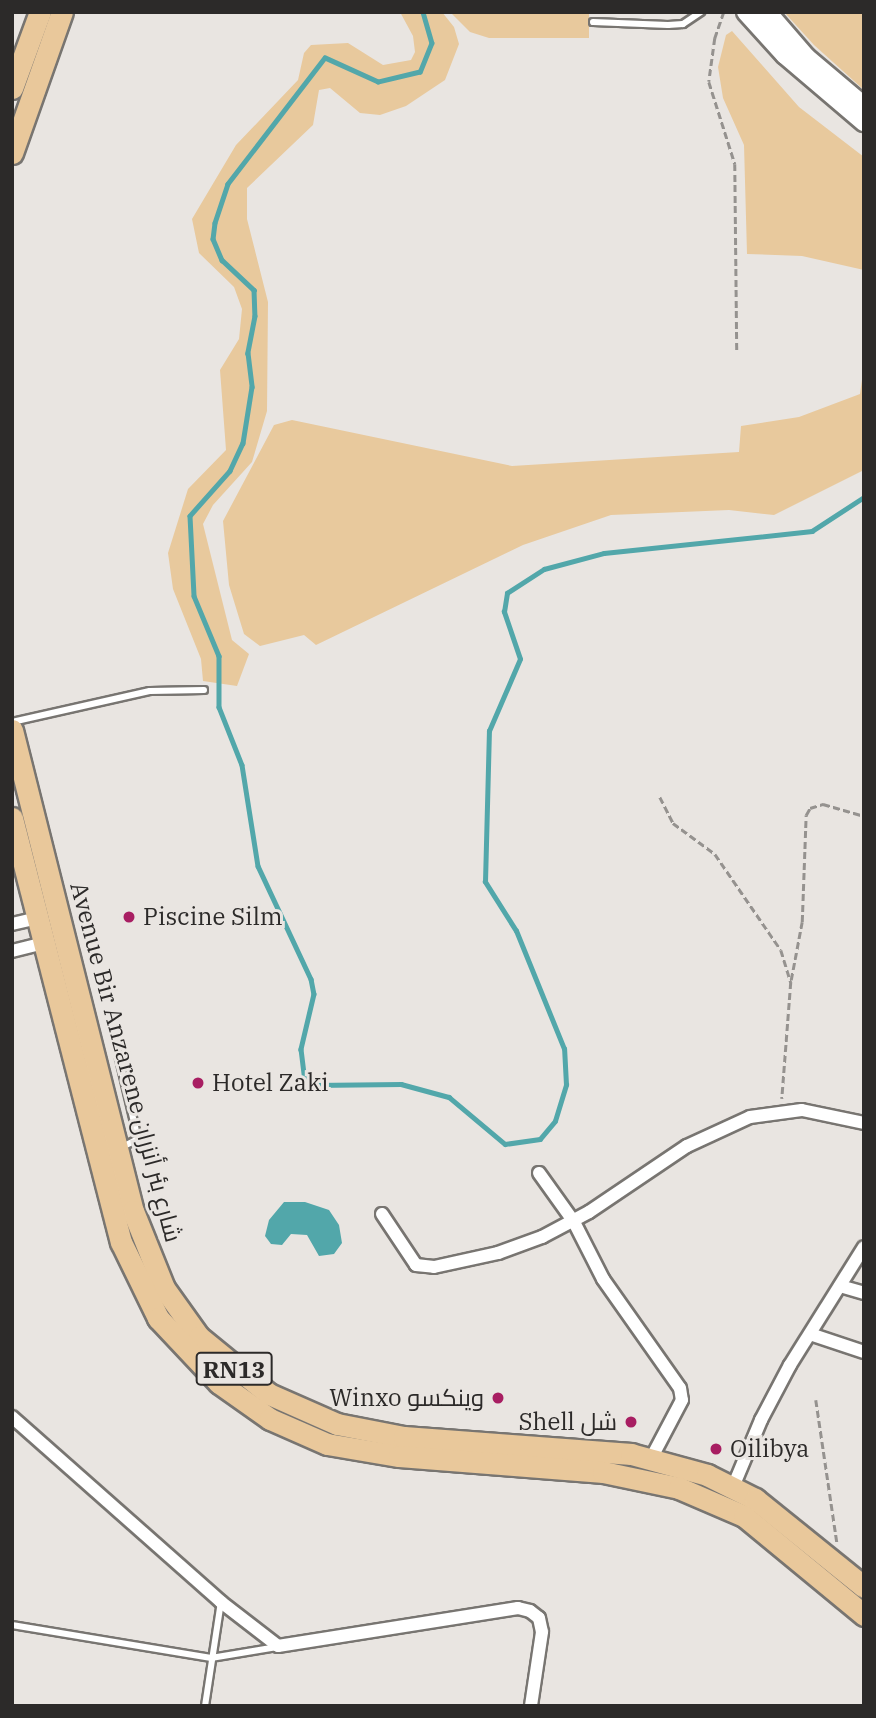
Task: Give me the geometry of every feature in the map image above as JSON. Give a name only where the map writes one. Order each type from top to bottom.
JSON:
[{"type":"main road","points":[[12,88],[40,12]]},
{"type":"main road","points":[[12,153],[62,12]]},
{"type":"main road","points":[[746,12],[785,55],[864,121]]},
{"type":"main road","points":[[767,12],[806,57],[864,106]]},
{"type":"main road","name":"Avenue Bir Anzarene شارع بئر أنزران","points":[[12,730],[48,916],[126,1255],[158,1318],[219,1383],[270,1419],[327,1444],[399,1456],[603,1472],[702,1496],[744,1516],[864,1615]]},
{"type":"main road","name":"Avenue Bir Anzarene شارع بئر أنزران","points":[[12,818],[48,916]]},
{"type":"main road","name":"Avenue Bir Anzarene شارع بئر أنزران","points":[[54,941],[143,1240],[164,1288],[199,1338],[269,1394],[337,1424],[366,1431],[652,1457],[733,1487],[864,1587]]},
{"type":"street","points":[[12,924],[48,916]]},
{"type":"street","points":[[12,951],[54,941]]},
{"type":"street","points":[[382,1214],[411,1260],[424,1268],[498,1253],[574,1222],[687,1146],[728,1125],[782,1111],[802,1110],[864,1123]]},
{"type":"street","points":[[539,1172],[574,1222],[603,1279],[677,1381],[682,1395],[652,1457]]},
{"type":"street","points":[[733,1487],[761,1420],[864,1247]]},
{"type":"street","points":[[840,1286],[864,1293]]},
{"type":"street","points":[[810,1334],[864,1352]]},
{"type":"street","points":[[12,1416],[221,1602],[278,1646],[518,1608],[539,1618],[542,1632],[530,1706]]},
{"type":"lane","points":[[593,22],[683,24],[701,12]]},
{"type":"lane","points":[[12,722],[150,691],[204,690]]},
{"type":"lane","points":[[117,1149],[138,1141],[118,1054]]},
{"type":"lane","points":[[205,1706],[221,1602]]},
{"type":"lane","points":[[12,1625],[211,1658],[278,1646]]},
{"type":"path","points":[[724,12],[715,38],[709,82],[735,164],[737,351]]},
{"type":"path","points":[[660,797],[668,818],[715,854],[745,900],[771,930],[791,982]]},
{"type":"path","points":[[782,1111],[791,982],[802,922],[806,815],[810,808],[823,804],[864,816]]},
{"type":"path","points":[[816,1400],[840,1567]]},
{"type":"shaded area","points":[[400,12],[442,12],[454,27],[459,44],[445,80],[406,106],[380,115],[360,113],[330,88],[319,90],[313,125],[247,188],[247,219],[268,302],[267,411],[252,462],[213,505],[203,524],[232,640],[249,654],[237,686],[203,681],[201,659],[173,589],[168,553],[188,489],[226,450],[220,370],[239,339],[242,309],[234,287],[199,253],[192,219],[236,145],[298,80],[304,53],[311,45],[348,43],[383,65],[411,60],[415,52],[413,36]]},
{"type":"shaded area","points":[[450,12],[589,12],[589,38],[489,38],[470,32]]},
{"type":"shaded area","points":[[784,12],[864,12],[864,90],[814,45]]},
{"type":"shaded area","points":[[732,31],[799,107],[864,157],[864,270],[802,256],[747,254],[744,145],[723,98],[718,67],[726,35]]},
{"type":"shaded area","points":[[864,365],[864,470],[774,515],[729,510],[611,515],[523,545],[316,645],[304,635],[260,646],[244,634],[229,585],[223,521],[274,425],[292,420],[512,466],[739,452],[741,426],[799,417],[860,394]]},
{"type":"water","points":[[284,1202],[305,1202],[329,1210],[339,1225],[342,1243],[334,1254],[319,1256],[307,1235],[291,1234],[282,1245],[271,1244],[265,1236],[269,1220]]},
{"type":"waterway","points":[[423,12],[432,43],[420,72],[378,82],[325,58],[228,184],[215,223],[213,239],[222,260],[254,290],[255,316],[248,353],[252,387],[243,443],[230,471],[190,516],[194,596],[219,656],[219,707],[242,765],[258,866],[311,979],[314,994],[301,1049],[305,1081],[313,1085],[401,1084],[449,1097],[505,1144],[540,1139],[555,1121],[566,1085],[564,1049],[516,931],[485,882],[489,731],[520,659],[504,612],[507,593],[544,569],[604,553],[812,531],[864,497]]},
{"type":"place","name":"Piscine Silm","points":[[129,917]]},
{"type":"place","name":"Hotel Zaki","points":[[198,1083]]},
{"type":"place","name":"Winxo وينكسو","points":[[498,1398]]},
{"type":"place","name":"Shell شل","points":[[631,1422]]},
{"type":"place","name":"Oilibya","points":[[716,1449]]}]
